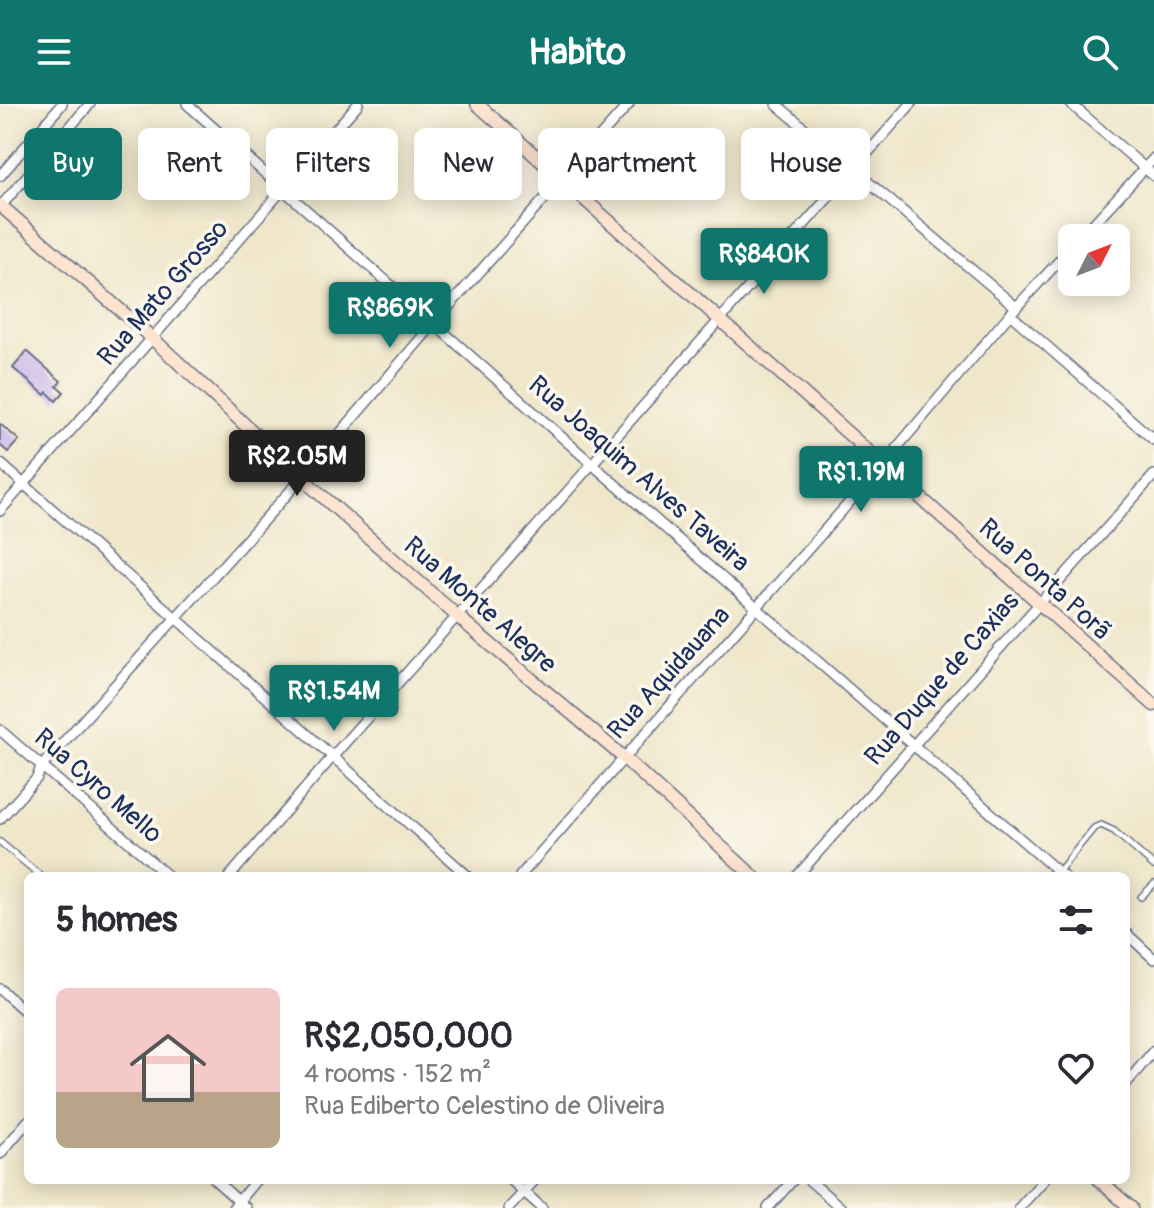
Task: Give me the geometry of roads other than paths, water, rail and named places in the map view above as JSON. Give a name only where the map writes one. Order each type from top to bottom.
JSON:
[{"type":"street","points":[[0,176],[62,104]]},
{"type":"street","points":[[0,206],[90,104]]},
{"type":"street","name":"Rua Joaquim Alves Taveira","points":[[187,104],[266,172]]},
{"type":"street","name":"Rua Mato Grosso","points":[[337,128],[358,104]]},
{"type":"street","name":"Rua Ponta Porã","points":[[477,104],[538,159]]},
{"type":"street","points":[[608,128],[629,104]]},
{"type":"street","points":[[776,104],[804,128]]},
{"type":"street","points":[[870,150],[911,104]]},
{"type":"street","points":[[1071,104],[1154,176]]},
{"type":"street","points":[[1093,224],[1154,158]]},
{"type":"street","points":[[870,186],[1154,440]]},
{"type":"street","name":"Rua Mato Grosso","points":[[0,511],[273,200]]},
{"type":"street","name":"Rua Joaquim Alves Taveira","points":[[298,200],[592,464],[1058,872]]},
{"type":"street","points":[[0,819],[37,778],[41,767],[302,478],[544,200]]},
{"type":"street","name":"Rua Ponta Porã","points":[[585,200],[1154,705]]},
{"type":"street","points":[[233,872],[826,200]]},
{"type":"street","name":"Rua Monte Alegre","points":[[0,206],[152,338],[302,478],[457,616],[623,757],[749,872]]},
{"type":"street","name":"Rua Aquidauana","points":[[523,872],[1058,262]]},
{"type":"street","points":[[0,463],[464,872]]},
{"type":"street","name":"Rua Duque de Caxias","points":[[801,872],[1154,475]]},
{"type":"street","name":"Rua Cyro Mello","points":[[0,730],[163,872]]},
{"type":"street","points":[[1130,937],[1154,959]]},
{"type":"street","points":[[0,989],[24,1010]]},
{"type":"street","points":[[1130,1079],[1154,1050]]},
{"type":"street","points":[[0,1154],[24,1126]]},
{"type":"street","points":[[219,1184],[239,1206],[253,1184]]},
{"type":"street","points":[[515,1184],[542,1208]]},
{"type":"street","points":[[509,1208],[531,1184]]},
{"type":"street","points":[[768,1208],[789,1184]]},
{"type":"street","points":[[814,1184],[841,1208]]},
{"type":"street","points":[[1019,1208],[1040,1184]]},
{"type":"street","points":[[1104,1184],[1131,1208]]},
{"type":"lane","points":[[1061,872],[1094,828],[1101,825],[1114,831],[1154,866]]},
{"type":"lane","points":[[0,842],[36,872]]},
{"type":"lane","points":[[1141,897],[1154,884]]}]
